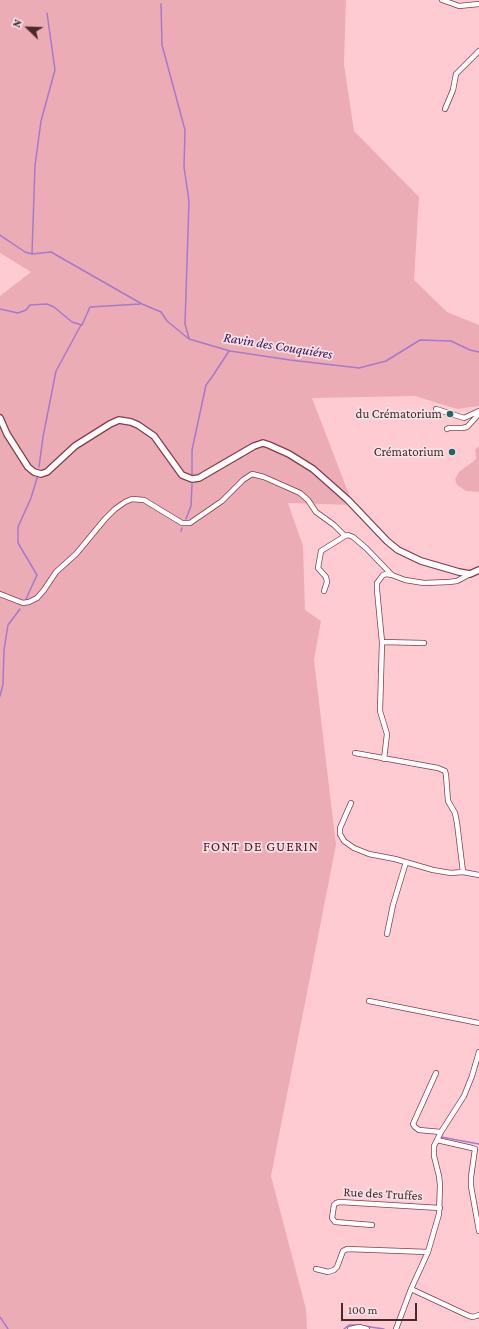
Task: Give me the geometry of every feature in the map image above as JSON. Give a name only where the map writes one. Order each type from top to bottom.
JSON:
[{"type":"street","points":[[442,0],[459,6],[479,4]]},
{"type":"street","points":[[445,108],[453,90],[456,75],[479,51]]},
{"type":"street","points":[[436,409],[464,418],[479,412]]},
{"type":"street","points":[[446,429],[467,427],[479,412]]},
{"type":"street","points":[[0,418],[28,467],[34,472],[41,474],[47,472],[75,446],[118,420],[131,422],[146,429],[154,436],[182,475],[192,479],[199,478],[256,445],[263,443],[269,444],[313,469],[348,500],[387,541],[398,550],[421,561],[470,574]]},
{"type":"street","points":[[0,594],[23,603],[37,598],[56,572],[76,554],[110,514],[125,502],[132,499],[144,500],[182,523],[187,524],[194,521],[222,501],[243,480],[252,474],[264,477],[300,493],[308,500],[316,512],[334,525],[345,536]]},
{"type":"street","points":[[324,591],[327,579],[318,568],[320,552],[348,535],[353,537],[377,558],[392,575]]},
{"type":"street","points":[[384,758],[387,734],[380,711],[382,642],[377,595],[380,578],[384,574],[392,575],[405,580],[424,583],[453,582],[479,570]]},
{"type":"street","points":[[382,642],[424,643]]},
{"type":"street","points":[[355,752],[438,768],[445,771],[448,800],[455,813],[457,823],[463,872]]},
{"type":"street","points":[[351,803],[340,828],[340,834],[342,838],[354,848],[363,852],[433,870],[463,872],[479,876]]},
{"type":"street","points":[[387,934],[393,905],[406,862]]},
{"type":"street","points":[[369,1001],[479,1023]]},
{"type":"street","points":[[396,1329],[428,1252],[436,1228],[440,1208],[440,1181],[434,1152],[437,1140],[464,1096],[479,1052]]},
{"type":"street","points":[[436,1073],[413,1124],[415,1128],[420,1130],[441,1132]]},
{"type":"street","points":[[437,1140],[475,1149],[470,1177],[479,1231]]},
{"type":"street","name":"Rue des Truffes","points":[[372,1226],[335,1222],[332,1218],[334,1205],[340,1202],[440,1208]]},
{"type":"street","points":[[316,1269],[328,1272],[334,1270],[343,1251],[347,1249],[428,1252]]},
{"type":"street","points":[[412,1288],[469,1316],[479,1315]]},
{"type":"street","points":[[350,1329],[358,1327],[367,1329]]},
{"type":"shaded area","points":[[0,0],[346,0],[344,64],[354,131],[419,197],[414,280],[447,312],[479,325],[479,406],[457,409],[415,396],[312,398],[353,505],[288,503],[303,546],[305,610],[321,621],[314,660],[336,845],[271,1176],[306,1309],[307,1329],[0,1329],[0,296],[31,272],[0,253]]},
{"type":"shaded area","points":[[479,446],[479,492],[466,491],[457,485],[455,479],[459,472],[475,460],[475,450]]},
{"type":"waterway","points":[[161,4],[162,45],[185,130],[184,167],[189,201],[185,324],[189,338]]},
{"type":"waterway","points":[[32,254],[35,165],[41,121],[55,70],[47,13]]},
{"type":"waterway","name":"Ravin des Couquiéres","points":[[0,235],[25,252],[32,254],[51,252],[142,304],[161,312],[167,321],[189,339],[230,351],[359,368],[386,361],[420,340],[451,341],[470,350],[479,352]]},
{"type":"waterway","points":[[0,309],[18,313],[26,310],[30,305],[47,304],[54,307],[72,322],[82,325],[90,307],[140,304]]},
{"type":"waterway","points":[[39,467],[43,437],[56,371],[81,325]]},
{"type":"waterway","points":[[192,474],[192,450],[206,385],[229,351]]},
{"type":"waterway","points":[[26,599],[37,575],[18,543],[18,527],[31,498],[38,475]]},
{"type":"waterway","points":[[186,519],[191,506],[192,484]]},
{"type":"waterway","points":[[0,696],[3,684],[4,650],[8,625],[20,609]]},
{"type":"waterway","points":[[441,1137],[479,1144]]},
{"type":"waterway","points":[[0,1317],[8,1329]]},
{"type":"waterway","points":[[344,1329],[349,1325],[359,1325]]},
{"type":"waterway","points":[[364,1326],[384,1329]]},
{"type":"place","name":"du Crématorium","points":[[450,414]]},
{"type":"place","name":"Crématorium","points":[[452,452]]},
{"type":"district","name":"FONT DE GUERIN","points":[[261,847]]}]
